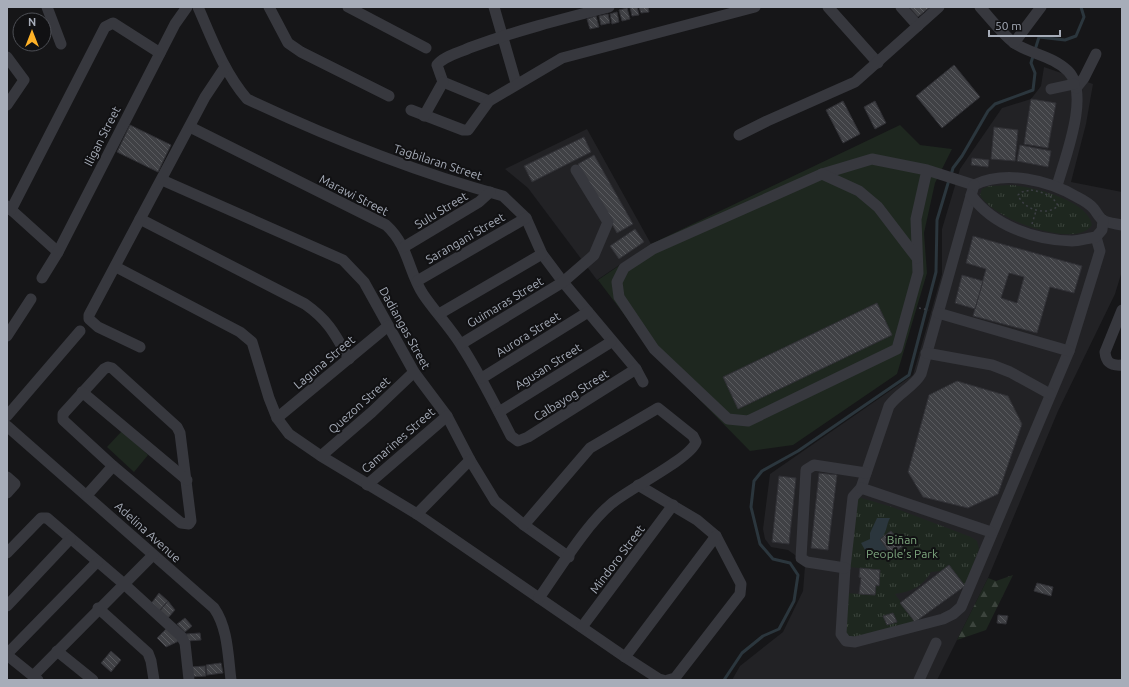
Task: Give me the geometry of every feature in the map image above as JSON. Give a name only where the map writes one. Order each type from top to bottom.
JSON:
[{"type":"street","points":[[47,7],[61,44]]},
{"type":"street","name":"Iligan Street","points":[[42,278],[58,252],[175,24],[187,7]]},
{"type":"street","name":"Tagbilaran Street","points":[[198,7],[225,67],[236,86],[247,98],[262,106],[391,161],[503,196],[526,218],[542,254],[611,342],[636,369],[643,382]]},
{"type":"street","points":[[269,7],[288,42],[301,52],[389,96]]},
{"type":"street","points":[[348,7],[426,48]]},
{"type":"street","points":[[494,7],[501,36],[516,83]]},
{"type":"street","points":[[489,101],[443,82],[437,66],[440,61],[501,36],[609,7]]},
{"type":"street","points":[[411,110],[424,116],[468,130],[489,101],[516,83],[540,72],[562,58],[755,7]]},
{"type":"street","points":[[828,7],[878,63]]},
{"type":"street","points":[[901,7],[918,26]]},
{"type":"street","points":[[739,135],[774,117],[856,82],[939,7]]},
{"type":"street","points":[[980,7],[1019,45],[1047,56],[1068,71],[1073,77],[1077,103],[1075,120],[1057,186]]},
{"type":"street","points":[[1019,45],[1041,7]]},
{"type":"street","points":[[58,252],[9,208],[105,27],[113,23],[160,53]]},
{"type":"street","points":[[1051,89],[1075,86],[1084,78],[1096,54]]},
{"type":"street","points":[[7,57],[24,80],[7,105]]},
{"type":"street","points":[[140,347],[98,327],[89,319],[91,310],[116,267],[205,97],[225,67]]},
{"type":"street","points":[[424,116],[443,82]]},
{"type":"street","name":"Marawi Street","points":[[190,127],[386,225],[396,234],[404,247],[423,293],[461,344],[482,378],[511,436],[518,441]]},
{"type":"street","points":[[927,170],[916,219],[918,273],[897,349],[748,421],[728,419],[654,349],[619,297],[617,282],[624,268],[653,249],[822,174],[872,159],[927,170],[957,179],[973,190],[979,206],[991,217],[1046,238],[1073,241],[1096,237],[1102,230],[1103,220]]},
{"type":"street","name":"Guimaras Street","points":[[461,344],[563,282],[594,255],[608,222],[576,170]]},
{"type":"street","points":[[822,174],[859,191],[878,207],[917,258]]},
{"type":"street","points":[[1096,237],[1100,251],[1068,351],[991,532],[961,607],[953,614],[943,619],[855,642],[846,641],[841,634],[845,568],[853,496],[861,488],[889,406],[894,398],[917,380],[921,374],[935,312],[973,190],[981,182],[998,178],[1021,178],[1038,181],[1057,186],[1093,208],[1103,220],[1122,226]]},
{"type":"street","name":"Dadiangas Street","points":[[162,180],[343,260],[364,282],[414,372],[447,416],[470,460],[495,501],[524,525],[568,557]]},
{"type":"street","name":"Sulu Street","points":[[404,247],[479,202],[490,192]]},
{"type":"street","name":"Sarangani Street","points":[[417,281],[526,218]]},
{"type":"street","points":[[140,219],[305,304],[321,315],[332,329],[349,359]]},
{"type":"street","points":[[439,314],[542,254]]},
{"type":"street","points":[[116,267],[240,332],[252,342],[269,398],[277,418],[289,434],[321,456],[417,514],[625,657],[659,679],[663,680]]},
{"type":"street","points":[[9,329],[31,299]]},
{"type":"street","points":[[1122,310],[1105,352],[1106,359],[1109,363],[1115,365],[1122,364]]},
{"type":"street","name":"Aurora Street","points":[[482,378],[588,312]]},
{"type":"street","points":[[935,312],[1068,351]]},
{"type":"street","name":"Laguna Street","points":[[277,418],[388,326]]},
{"type":"street","points":[[7,416],[80,331]]},
{"type":"street","name":"Agusan Street","points":[[499,412],[611,342]]},
{"type":"street","points":[[926,353],[992,365],[1010,372],[1050,394]]},
{"type":"street","points":[[112,368],[178,427],[187,480],[191,521],[189,524],[186,525],[181,523],[113,466],[63,420],[63,414],[82,392],[104,369],[112,368]]},
{"type":"street","name":"Calbayog Street","points":[[518,441],[528,437],[636,369]]},
{"type":"street","name":"Quezon Street","points":[[321,456],[372,412],[414,372]]},
{"type":"street","points":[[82,392],[187,480]]},
{"type":"street","points":[[524,525],[590,448],[658,408],[693,436],[696,442],[694,448],[610,505],[589,528],[539,598]]},
{"type":"street","name":"Camarines Street","points":[[367,484],[447,416]]},
{"type":"street","name":"Adelina Avenue","points":[[7,426],[214,608],[221,618],[224,630],[231,680]]},
{"type":"street","points":[[417,514],[470,460]]},
{"type":"street","points":[[845,568],[807,562],[802,558],[806,470],[814,465],[866,473]]},
{"type":"street","points":[[87,495],[113,466]]},
{"type":"street","points":[[7,477],[15,484],[7,493]]},
{"type":"street","points":[[638,485],[697,520],[716,536],[741,584],[740,594],[675,678],[668,680]]},
{"type":"street","points":[[861,488],[991,532]]},
{"type":"street","name":"Mindoro Street","points":[[582,627],[673,505]]},
{"type":"street","points":[[7,553],[44,517],[124,584],[182,636],[185,643],[189,680]]},
{"type":"street","points":[[625,657],[716,536]]},
{"type":"street","points":[[7,606],[70,539]]},
{"type":"street","points":[[97,562],[7,655],[36,678],[57,651],[98,608],[153,555]]},
{"type":"street","points":[[98,608],[148,653],[154,680]]},
{"type":"street","points":[[919,680],[936,643]]},
{"type":"street","points":[[57,651],[93,680]]},
{"type":"path","points":[[1031,190],[1042,192],[1050,196],[1058,206],[1055,209],[1047,211],[1036,211],[1026,205],[1018,195],[1022,192],[1031,190]]},
{"type":"path","points":[[1030,233],[1036,211]]},
{"type":"path","points":[[916,307],[935,312]]},
{"type":"shaded area","points":[[1044,67],[1093,84],[1086,124],[1071,182],[1122,192],[1122,271],[1115,294],[1058,411],[988,578],[937,680],[732,680],[740,666],[783,632],[803,591],[805,566],[788,550],[771,547],[765,539],[763,529],[770,474],[913,375],[942,274],[942,229],[960,169],[1002,108],[1031,99],[1041,86]]},
{"type":"shaded area","points":[[587,129],[651,244],[597,280],[528,188],[505,169]]},
{"type":"shaded area","points":[[877,518],[890,518],[884,535],[880,539],[887,549],[881,556],[875,554],[875,551],[872,548],[865,550],[861,543],[870,539],[870,533]]},
{"type":"green space","points":[[900,125],[920,145],[952,149],[935,183],[924,233],[927,273],[897,374],[793,445],[750,451],[685,385],[642,338],[598,280],[651,244]]},
{"type":"green space","points":[[1012,185],[1045,192],[1070,202],[1081,208],[1088,216],[1092,225],[1083,232],[1070,234],[1053,233],[1017,222],[1000,213],[988,204],[980,195],[982,189],[989,186]]},
{"type":"green space","points":[[122,431],[148,455],[134,472],[107,447]]},
{"type":"green space","name":"Biñan People's Park","points":[[858,497],[892,507],[971,537],[977,541],[979,549],[965,586],[949,565],[941,571],[931,572],[928,577],[916,588],[895,594],[915,622],[851,638],[846,636],[846,593],[875,595],[876,585],[879,585],[880,570],[849,567]]},
{"type":"green space","points":[[1013,575],[986,630],[957,640],[988,578],[996,581]]},
{"type":"building","points":[[630,7],[637,7],[639,15],[632,16]]},
{"type":"building","points":[[639,7],[648,7],[649,12],[641,13]]},
{"type":"building","points":[[909,7],[930,7],[918,17]]},
{"type":"building","points":[[627,8],[630,19],[622,21],[619,10]]},
{"type":"building","points":[[617,12],[619,22],[612,24],[610,14]]},
{"type":"building","points":[[608,14],[610,23],[601,25],[599,16]]},
{"type":"building","points":[[596,16],[599,27],[590,29],[587,19]]},
{"type":"building","points":[[954,65],[980,97],[942,128],[916,96]]},
{"type":"building","points":[[1031,99],[1056,103],[1048,148],[1024,144]]},
{"type":"building","points":[[843,101],[860,134],[843,143],[826,110]]},
{"type":"building","points":[[875,101],[886,123],[875,129],[864,107]]},
{"type":"building","points":[[130,125],[171,145],[158,172],[117,152]]},
{"type":"building","points":[[994,127],[1018,130],[1015,161],[991,159]]},
{"type":"building","points":[[584,137],[591,152],[532,182],[524,166]]},
{"type":"building","points":[[1020,145],[1051,151],[1048,167],[1017,161]]},
{"type":"building","points":[[594,155],[633,224],[617,233],[578,164]]},
{"type":"building","points":[[972,158],[989,160],[988,167],[971,165]]},
{"type":"building","points":[[635,229],[644,242],[619,259],[610,246]]},
{"type":"building","points":[[973,236],[1082,266],[1074,293],[1050,287],[1037,333],[973,316],[986,269],[966,263]],"holes":[[[1009,273],[1024,277],[1017,303],[1001,298]]]},
{"type":"building","points":[[962,275],[983,281],[975,309],[955,303]]},
{"type":"building","points":[[877,303],[892,335],[738,409],[723,377]]},
{"type":"building","points":[[957,381],[1008,396],[1022,424],[998,494],[968,508],[923,497],[908,472],[929,395]]},
{"type":"building","points":[[819,473],[837,475],[828,550],[811,548]]},
{"type":"building","points":[[779,476],[796,478],[789,544],[772,542]]},
{"type":"building","points":[[891,531],[903,546],[891,555],[880,539]]},
{"type":"building","points":[[949,565],[965,586],[915,622],[900,603]]},
{"type":"building","points":[[860,568],[880,570],[879,586],[876,585],[875,595],[859,594],[861,578],[859,577]]},
{"type":"building","points":[[1037,583],[1053,587],[1051,596],[1034,591]]},
{"type":"building","points":[[159,593],[168,601],[158,612],[150,605]]},
{"type":"building","points":[[168,601],[175,610],[167,619],[159,612]]},
{"type":"building","points":[[893,613],[897,622],[887,625],[883,616]]},
{"type":"building","points":[[998,615],[1008,616],[1006,624],[997,623]]},
{"type":"building","points":[[185,618],[192,626],[185,632],[177,624]]},
{"type":"building","points":[[167,628],[181,640],[166,647],[157,638]]},
{"type":"building","points":[[200,633],[201,640],[187,641],[186,634]]},
{"type":"building","points":[[111,651],[121,660],[111,672],[101,663]]},
{"type":"building","points":[[221,663],[223,673],[207,675],[206,665]]},
{"type":"building","points":[[205,666],[206,676],[191,677],[190,667]]},
{"type":"waterway","points":[[1035,50],[1039,37],[1065,40],[1076,36],[1084,17],[1081,7]]},
{"type":"waterway","points":[[951,175],[953,168],[962,156],[988,111],[995,104],[1033,90],[1035,73],[1031,63],[1033,56]]},
{"type":"waterway","points":[[724,680],[742,653],[763,636],[779,629],[794,601],[798,575],[790,563],[773,559],[760,544],[751,507],[754,481],[762,471],[798,451],[909,375],[936,272],[937,220],[949,180]]}]
